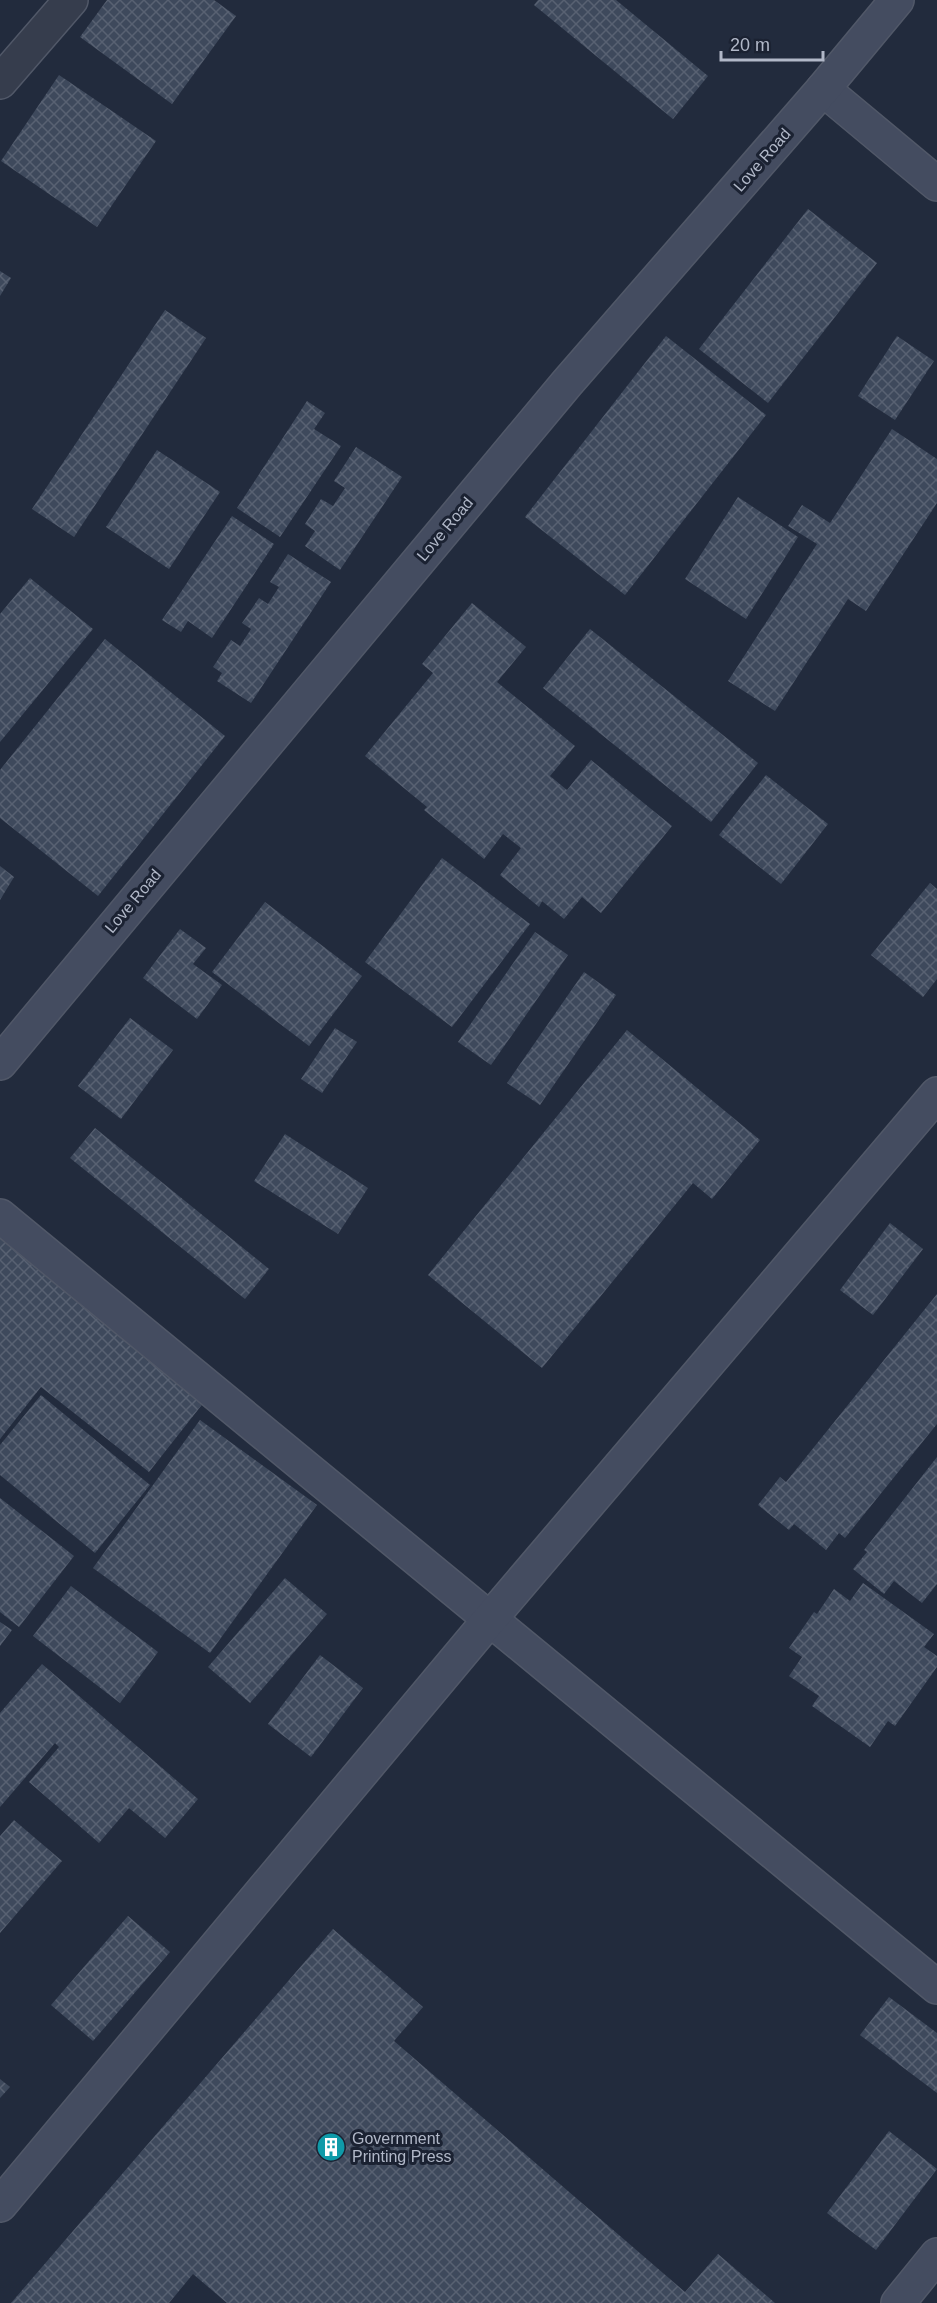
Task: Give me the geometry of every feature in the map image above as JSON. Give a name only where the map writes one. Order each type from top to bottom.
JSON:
[{"type":"street","points":[[0,82],[71,0]]},
{"type":"street","name":"Love Road","points":[[0,1063],[567,383],[823,89],[897,0]]},
{"type":"street","points":[[823,89],[937,184]]},
{"type":"street","points":[[0,2205],[490,1619],[937,1094]]},
{"type":"street","points":[[0,1216],[937,1987]]},
{"type":"street","points":[[898,2303],[937,2255]]},
{"type":"building","points":[[107,0],[214,0],[236,16],[172,104],[80,37]]},
{"type":"building","points":[[538,0],[616,0],[708,76],[673,119],[534,5]]},
{"type":"building","points":[[59,75],[156,141],[97,227],[1,161]]},
{"type":"building","points":[[808,209],[877,263],[768,403],[699,349]]},
{"type":"building","points":[[0,271],[11,278],[0,296]]},
{"type":"building","points":[[165,310],[206,338],[74,537],[32,509]]},
{"type":"building","points":[[666,336],[766,415],[625,595],[525,517]]},
{"type":"building","points":[[897,336],[934,361],[895,420],[858,396]]},
{"type":"building","points":[[307,401],[325,413],[314,429],[341,446],[280,537],[237,508]]},
{"type":"building","points":[[892,429],[937,459],[937,503],[866,611],[848,599],[775,711],[728,681],[817,544],[788,526],[802,505],[830,523]]},
{"type":"building","points":[[356,447],[402,477],[340,570],[305,546],[315,531],[305,524],[321,499],[333,506],[345,488],[334,481]]},
{"type":"building","points":[[157,450],[220,492],[169,569],[106,527]]},
{"type":"building","points":[[738,497],[798,537],[746,619],[685,579]]},
{"type":"building","points":[[232,516],[274,544],[212,638],[188,621],[181,632],[162,620]]},
{"type":"building","points":[[288,554],[331,582],[251,703],[217,681],[222,673],[213,667],[231,640],[240,646],[251,629],[242,623],[259,598],[268,604],[279,587],[270,582]]},
{"type":"building","points":[[30,578],[93,629],[0,742],[0,614]]},
{"type":"building","points":[[472,603],[526,647],[497,682],[575,746],[550,776],[567,790],[591,760],[672,826],[601,913],[582,897],[564,919],[542,901],[539,907],[500,875],[521,848],[503,834],[484,859],[424,810],[427,807],[365,756],[433,673],[422,664]]},
{"type":"building","points":[[590,629],[758,763],[711,822],[543,688]]},
{"type":"building","points":[[105,639],[225,736],[98,896],[0,818],[0,770]]},
{"type":"building","points":[[766,775],[828,824],[781,884],[719,835]]},
{"type":"building","points":[[442,858],[530,924],[452,1027],[365,962]]},
{"type":"building","points":[[0,866],[14,877],[0,900]]},
{"type":"building","points":[[930,883],[937,889],[937,979],[923,997],[871,955]]},
{"type":"building","points":[[265,902],[362,976],[309,1046],[212,972]]},
{"type":"building","points":[[180,929],[206,948],[193,964],[222,985],[197,1019],[143,978]]},
{"type":"building","points":[[535,932],[568,955],[491,1065],[458,1042]]},
{"type":"building","points":[[584,972],[616,995],[540,1105],[507,1083]]},
{"type":"building","points":[[130,1018],[173,1050],[121,1119],[78,1086]]},
{"type":"building","points":[[335,1028],[357,1042],[322,1093],[301,1079]]},
{"type":"building","points":[[627,1030],[760,1140],[712,1199],[693,1183],[542,1368],[428,1275]]},
{"type":"building","points":[[95,1128],[269,1269],[245,1299],[70,1158]]},
{"type":"building","points":[[285,1134],[368,1188],[338,1234],[254,1181]]},
{"type":"building","points":[[890,1223],[923,1249],[873,1315],[840,1290]]},
{"type":"building","points":[[0,1225],[212,1392],[149,1472],[41,1387],[0,1439]]},
{"type":"building","points":[[937,1294],[937,1424],[845,1538],[839,1533],[826,1550],[794,1524],[789,1530],[758,1505],[780,1477],[786,1482]]},
{"type":"building","points":[[41,1395],[150,1485],[95,1553],[0,1475],[0,1445]]},
{"type":"building","points":[[200,1420],[317,1505],[210,1653],[93,1568]]},
{"type":"building","points":[[937,1457],[937,1584],[922,1603],[894,1581],[884,1594],[853,1569],[867,1552],[864,1550]]},
{"type":"building","points":[[0,1498],[74,1556],[19,1627],[0,1612]]},
{"type":"building","points":[[285,1578],[327,1614],[250,1703],[208,1667]]},
{"type":"building","points":[[863,1583],[934,1634],[924,1647],[937,1656],[937,1667],[895,1726],[888,1721],[870,1747],[812,1706],[819,1696],[789,1676],[802,1657],[789,1648],[814,1612],[817,1614],[834,1589],[850,1601]]},
{"type":"building","points":[[71,1586],[158,1652],[120,1703],[33,1636]]},
{"type":"building","points":[[0,1622],[12,1630],[0,1646]]},
{"type":"building","points":[[320,1655],[363,1688],[311,1757],[268,1724]]},
{"type":"building","points":[[42,1664],[198,1799],[165,1838],[129,1808],[99,1843],[29,1782],[59,1747],[55,1743],[0,1807],[0,1713]]},
{"type":"building","points":[[14,1820],[62,1861],[0,1933],[0,1836]]},
{"type":"building","points":[[128,1916],[170,1952],[93,2041],[51,2005]]},
{"type":"building","name":"Government Printing Press","points":[[333,1929],[423,2007],[394,2041],[685,2292],[718,2254],[775,2303],[227,2303],[193,2274],[169,2303],[11,2303]]},
{"type":"building","points":[[889,1997],[937,2033],[937,2093],[860,2035]]},
{"type":"building","points":[[0,2079],[10,2087],[0,2098]]},
{"type":"building","points":[[889,2131],[937,2169],[876,2250],[827,2213]]},
{"type":"place","name":"Government Printing Press","points":[[331,2147]]}]
